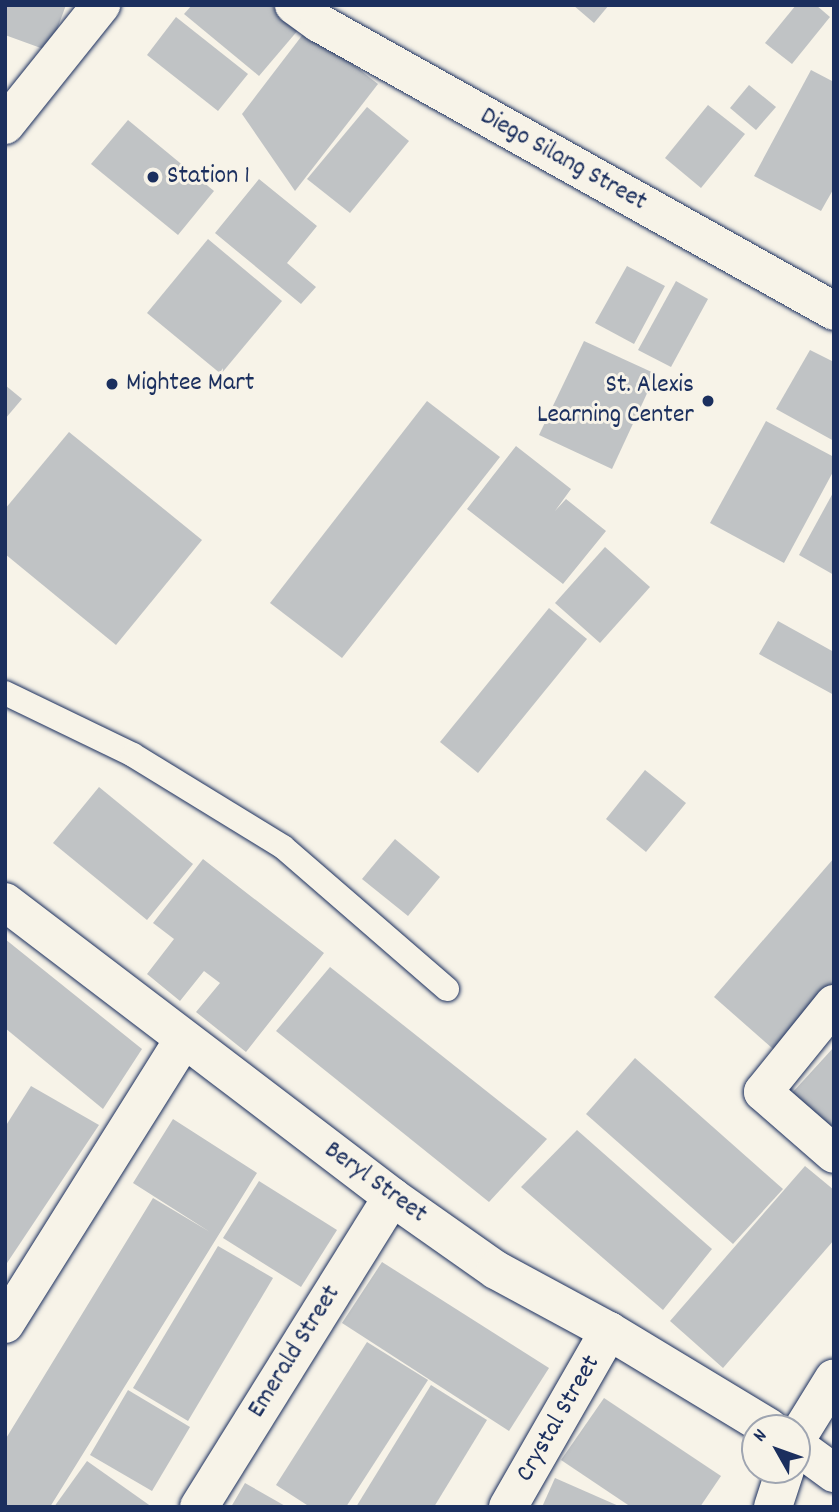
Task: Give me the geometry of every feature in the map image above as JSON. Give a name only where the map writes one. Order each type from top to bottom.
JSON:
[{"type":"street","points":[[5,125],[101,5]]},
{"type":"street","name":"Diego Silang Street","points":[[294,5],[319,23],[834,311]]},
{"type":"street","name":"Beryl Street","points":[[5,902],[392,1197],[496,1270],[609,1331],[746,1414]]},
{"type":"street","points":[[834,1004],[763,1092],[834,1154]]},
{"type":"street","points":[[5,1324],[183,1040]]},
{"type":"street","name":"Emerald Street","points":[[199,1507],[392,1197]]},
{"type":"street","name":"Crystal Street","points":[[508,1507],[609,1331]]},
{"type":"street","points":[[811,1415],[834,1378]]},
{"type":"street","points":[[811,1456],[834,1473]]},
{"type":"street","points":[[773,1507],[780,1484]]},
{"type":"lane","points":[[5,693],[133,755],[283,847],[447,989]]},
{"type":"building","points":[[5,5],[66,5],[49,51],[5,35]]},
{"type":"building","points":[[192,5],[271,5],[299,29],[259,76],[184,14]]},
{"type":"building","points":[[573,5],[609,5],[594,23]]},
{"type":"building","points":[[796,5],[816,5],[830,17],[792,64],[765,43]]},
{"type":"building","points":[[176,17],[248,74],[218,111],[147,55]]},
{"type":"building","points":[[307,29],[378,84],[295,191],[242,114]]},
{"type":"building","points":[[811,70],[834,82],[834,188],[821,211],[754,176]]},
{"type":"building","points":[[749,85],[776,107],[756,130],[730,108]]},
{"type":"building","points":[[708,105],[745,134],[701,188],[665,158]]},
{"type":"building","points":[[367,107],[409,141],[350,213],[307,179]]},
{"type":"building","name":"Station 1","points":[[128,120],[214,191],[178,235],[91,164]]},
{"type":"building","points":[[259,179],[317,226],[287,263],[316,287],[301,304],[215,233]]},
{"type":"building","points":[[208,239],[282,301],[221,374],[147,313]]},
{"type":"building","points":[[627,266],[665,286],[634,344],[595,323]]},
{"type":"building","points":[[676,281],[708,299],[671,367],[638,350]]},
{"type":"building","points":[[584,341],[656,374],[612,469],[539,435]]},
{"type":"building","points":[[810,350],[834,362],[834,441],[776,409]]},
{"type":"building","points":[[5,385],[22,399],[5,419]]},
{"type":"building","points":[[427,401],[500,457],[342,658],[270,603]]},
{"type":"building","points":[[766,421],[834,457],[834,470],[784,563],[710,523]]},
{"type":"building","points":[[69,432],[202,540],[116,645],[5,554],[5,509]]},
{"type":"building","points":[[516,446],[571,489],[555,511],[566,499],[606,531],[563,584],[467,509]]},
{"type":"building","points":[[834,491],[834,575],[799,555]]},
{"type":"building","points":[[605,547],[650,587],[600,643],[555,603]]},
{"type":"building","points":[[549,608],[587,639],[478,773],[440,742]]},
{"type":"building","points":[[778,621],[834,652],[834,695],[759,654]]},
{"type":"building","points":[[645,770],[686,803],[646,852],[606,819]]},
{"type":"building","points":[[99,787],[193,864],[147,920],[53,843]]},
{"type":"building","points":[[395,839],[440,877],[408,916],[362,879]]},
{"type":"building","points":[[834,858],[834,993],[780,1055],[714,997]]},
{"type":"building","points":[[203,859],[324,953],[246,1052],[196,1012],[220,983],[204,971],[180,1001],[147,974],[174,939],[153,923]]},
{"type":"building","points":[[5,939],[142,1049],[103,1109],[5,1028]]},
{"type":"building","points":[[330,967],[547,1139],[489,1202],[276,1031]]},
{"type":"building","points":[[834,1047],[834,1130],[792,1093]]},
{"type":"building","points":[[635,1058],[783,1189],[733,1244],[586,1114]]},
{"type":"building","points":[[31,1086],[99,1125],[5,1266],[5,1127]]},
{"type":"building","points":[[173,1119],[257,1173],[50,1507],[5,1507],[5,1440],[153,1198],[210,1232],[133,1183]]},
{"type":"building","points":[[577,1130],[712,1249],[663,1310],[521,1187]]},
{"type":"building","points":[[805,1166],[834,1190],[834,1240],[723,1368],[670,1321]]},
{"type":"building","points":[[259,1181],[337,1230],[301,1287],[223,1238]]},
{"type":"building","points":[[218,1246],[273,1278],[188,1421],[133,1388]]},
{"type":"building","points":[[382,1262],[549,1368],[509,1431],[342,1323]]},
{"type":"building","points":[[367,1342],[428,1380],[346,1507],[310,1507],[276,1485]]},
{"type":"building","points":[[431,1385],[487,1420],[434,1507],[356,1507]]},
{"type":"building","points":[[128,1390],[190,1427],[152,1491],[90,1455]]},
{"type":"building","points":[[604,1398],[721,1476],[700,1507],[631,1507],[561,1460]]},
{"type":"building","points":[[87,1461],[152,1507],[54,1507]]},
{"type":"building","points":[[555,1478],[621,1507],[542,1507]]},
{"type":"building","points":[[245,1483],[287,1507],[231,1507]]},
{"type":"place","name":"Station 1","points":[[153,177]]},
{"type":"place","name":"Mightee Mart","points":[[112,384]]},
{"type":"place","name":"St. Alexis Learning Center","points":[[708,401]]}]
